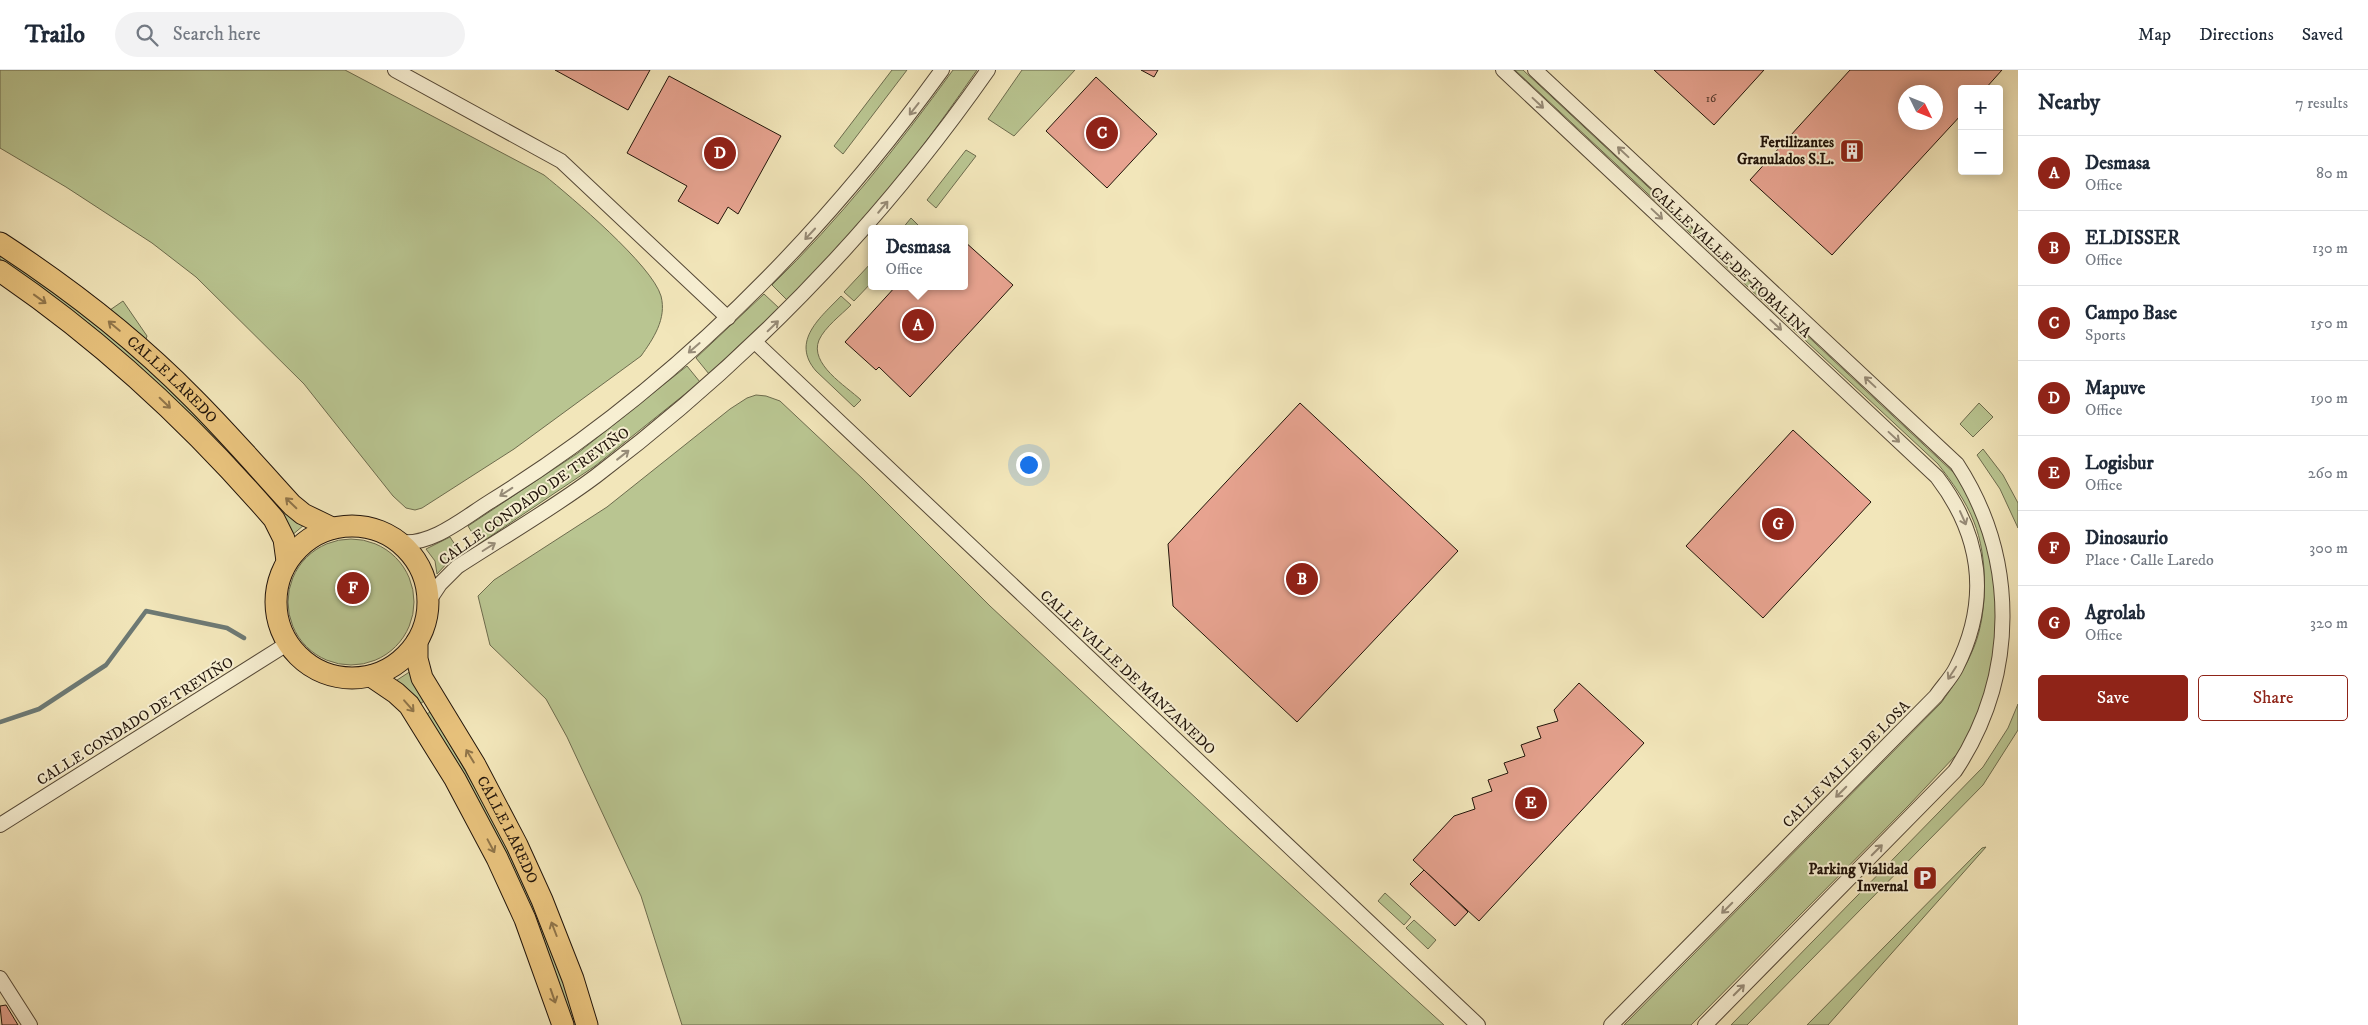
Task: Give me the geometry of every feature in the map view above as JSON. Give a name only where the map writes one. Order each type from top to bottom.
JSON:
[{"type":"main road","name":"CALLE LAREDO","points":[[0,243],[39,268],[125,335],[192,396],[292,505],[303,514],[332,528]]},
{"type":"main road","name":"CALLE LAREDO","points":[[0,272],[62,315],[116,358],[182,419],[274,519],[284,539],[287,561]]},
{"type":"main road","points":[[350,525],[368,527],[385,532],[400,542],[412,554],[421,569],[427,585],[426,623],[417,642],[397,664],[370,676],[355,678],[324,673],[310,666],[297,656],[287,644],[280,628],[276,611],[276,594],[280,577],[287,561],[306,540],[332,528],[350,525]]},
{"type":"main road","name":"CALLE LAREDO","points":[[417,642],[417,659],[422,678],[475,765],[517,845],[542,900],[572,979],[586,1025]]},
{"type":"main road","name":"CALLE LAREDO","points":[[370,676],[396,693],[409,705],[455,779],[497,858],[525,919],[563,1025]]},
{"type":"street","points":[[395,70],[561,161],[728,318]]},
{"type":"street","name":"CALLE CONDADO DE TREVIÑO","points":[[400,542],[415,542],[435,535],[547,465],[628,405],[728,318],[824,220],[874,160],[942,70]]},
{"type":"street","name":"CALLE CONDADO DE TREVIÑO","points":[[868,225],[951,124],[988,70]]},
{"type":"street","name":"CALLE VALLE DE TOBALINA","points":[[1503,70],[1937,477]]},
{"type":"street","name":"CALLE VALLE DE TOBALINA","points":[[1535,70],[1957,464],[1983,499],[2007,554],[2012,575],[2014,596],[2011,657],[2001,692],[1992,714],[1972,748],[1955,770],[1705,1025]]},
{"type":"street","name":"CALLE CONDADO DE TREVIÑO","points":[[428,602],[440,584],[457,567],[595,476],[681,409],[756,342],[824,274],[868,226]]},
{"type":"street","name":"CALLE VALLE DE MANZANEDO","points":[[756,342],[1478,1025]]},
{"type":"street","name":"CALLE VALLE DE LOSA","points":[[1611,1025],[1936,696],[1955,669],[1971,632],[1976,607],[1976,562],[1970,535],[1958,506],[1937,477]]},
{"type":"street","name":"CALLE CONDADO DE TREVIÑO","points":[[0,825],[287,644]]},
{"type":"street","points":[[0,978],[30,1025]]},
{"type":"green space","points":[[0,70],[345,70],[544,175],[591,215],[643,267],[661,296],[662,313],[658,328],[641,356],[514,449],[422,508],[415,510],[406,508],[393,496],[304,384],[196,277],[152,243],[66,187],[0,148]]},
{"type":"green space","points":[[892,70],[907,70],[843,154],[834,146]]},
{"type":"green space","points":[[953,70],[977,70],[899,177],[833,253],[787,300],[772,285],[821,235],[867,182]]},
{"type":"green space","points":[[1022,70],[1075,70],[1014,136],[988,119]]},
{"type":"green space","points":[[1515,70],[1523,70],[1954,473],[1992,541],[2002,644],[1973,730],[1957,754],[1909,805],[1691,1025],[1624,1025],[1941,703],[1963,669],[1979,633],[1985,584],[1982,551],[1979,536],[1967,507],[1938,464]]},
{"type":"green space","points":[[966,150],[976,156],[936,208],[927,200]]},
{"type":"green space","points":[[911,218],[918,225],[905,225]]},
{"type":"green space","points":[[0,253],[74,304],[177,395],[271,495],[267,499],[127,356],[92,326],[0,259]]},
{"type":"green space","points":[[868,266],[868,286],[854,301],[844,292]]},
{"type":"green space","points":[[764,294],[779,308],[709,374],[696,358]]},
{"type":"green space","points":[[841,296],[851,305],[825,330],[819,340],[817,349],[819,358],[824,366],[838,381],[861,400],[854,407],[816,371],[809,360],[806,350],[811,330]]},
{"type":"green space","points":[[123,301],[147,336],[146,339],[110,310]]},
{"type":"green space","points":[[687,366],[700,382],[595,466],[479,544],[468,526],[578,453]]},
{"type":"green space","points":[[756,395],[780,401],[863,479],[990,606],[1227,827],[1444,1025],[682,1025],[641,896],[567,737],[546,699],[490,645],[478,596],[494,580],[607,507],[730,409],[747,398]]},
{"type":"green space","points":[[1979,403],[1993,417],[1973,437],[1960,424]]},
{"type":"green space","points":[[1983,449],[2003,475],[2018,503],[2018,528],[2000,489],[1977,455]]},
{"type":"green space","points":[[279,505],[304,525],[291,536],[275,509]]},
{"type":"green space","points":[[450,537],[461,554],[449,561],[437,574],[435,561],[426,549]]},
{"type":"green space","points":[[351,539],[375,544],[395,558],[409,578],[414,602],[409,626],[395,646],[375,660],[351,665],[327,660],[307,646],[293,626],[288,602],[293,578],[307,558],[327,544]]},
{"type":"green space","points":[[411,671],[424,701],[420,704],[394,682]]},
{"type":"green space","points":[[2018,704],[2018,730],[1983,785],[1747,1025],[1731,1025],[1983,767],[2008,728]]},
{"type":"green space","points":[[431,711],[505,841],[550,943],[578,1025],[572,1025],[426,715]]},
{"type":"green space","points":[[1986,847],[1828,1025],[1807,1025],[1982,848]]},
{"type":"green space","points":[[1385,893],[1411,917],[1404,925],[1378,901]]},
{"type":"green space","points":[[1414,920],[1436,940],[1428,949],[1406,928]]},
{"type":"building","points":[[555,70],[650,70],[628,110]]},
{"type":"building","points":[[1141,70],[1158,70],[1154,77]]},
{"type":"building","points":[[1654,70],[1764,70],[1714,125]]},
{"type":"building","name":"Fertilizantes Granulados S.L.","points":[[1850,70],[2002,70],[1989,85],[1958,85],[1958,118],[1832,255],[1750,180]]},
{"type":"building","points":[[669,76],[781,136],[738,214],[728,207],[718,224],[678,201],[687,186],[627,153]]},
{"type":"building","points":[[1096,77],[1157,134],[1107,188],[1046,131]]},
{"type":"building","points":[[968,245],[1013,285],[910,397],[879,367],[876,370],[845,342],[892,290],[968,290]]},
{"type":"building","points":[[1300,403],[1458,551],[1297,722],[1173,606],[1168,544]]},
{"type":"building","points":[[1793,430],[1871,502],[1763,618],[1686,546]]},
{"type":"building","points":[[1579,683],[1644,743],[1479,921],[1413,860],[1454,816],[1475,809],[1472,798],[1492,791],[1488,780],[1508,773],[1504,763],[1525,756],[1521,745],[1541,738],[1537,727],[1558,721],[1554,710]]},
{"type":"building","points":[[1424,870],[1468,912],[1455,926],[1410,884]]},
{"type":"building","points":[[6,1005],[18,1025],[2,1025],[0,1006]]},
{"type":"waterway","points":[[0,722],[39,709],[106,665],[146,611],[227,628],[244,638]]},
{"type":"place","name":"Campo Base","points":[[1102,133]]},
{"type":"place","name":"Fertilizantes Granulados S.L.","points":[[1852,151]]},
{"type":"place","name":"Mapuve","points":[[720,153]]},
{"type":"place","name":"Desmasa","points":[[918,325]]},
{"type":"place","name":"Agrolab","points":[[1778,524]]},
{"type":"place","name":"ELDISSER","points":[[1302,579]]},
{"type":"place","name":"Dinosaurio","points":[[353,588]]},
{"type":"place","name":"Logisbur","points":[[1531,803]]},
{"type":"place","name":"Parking Vialidad Invernal","points":[[1925,878]]}]
